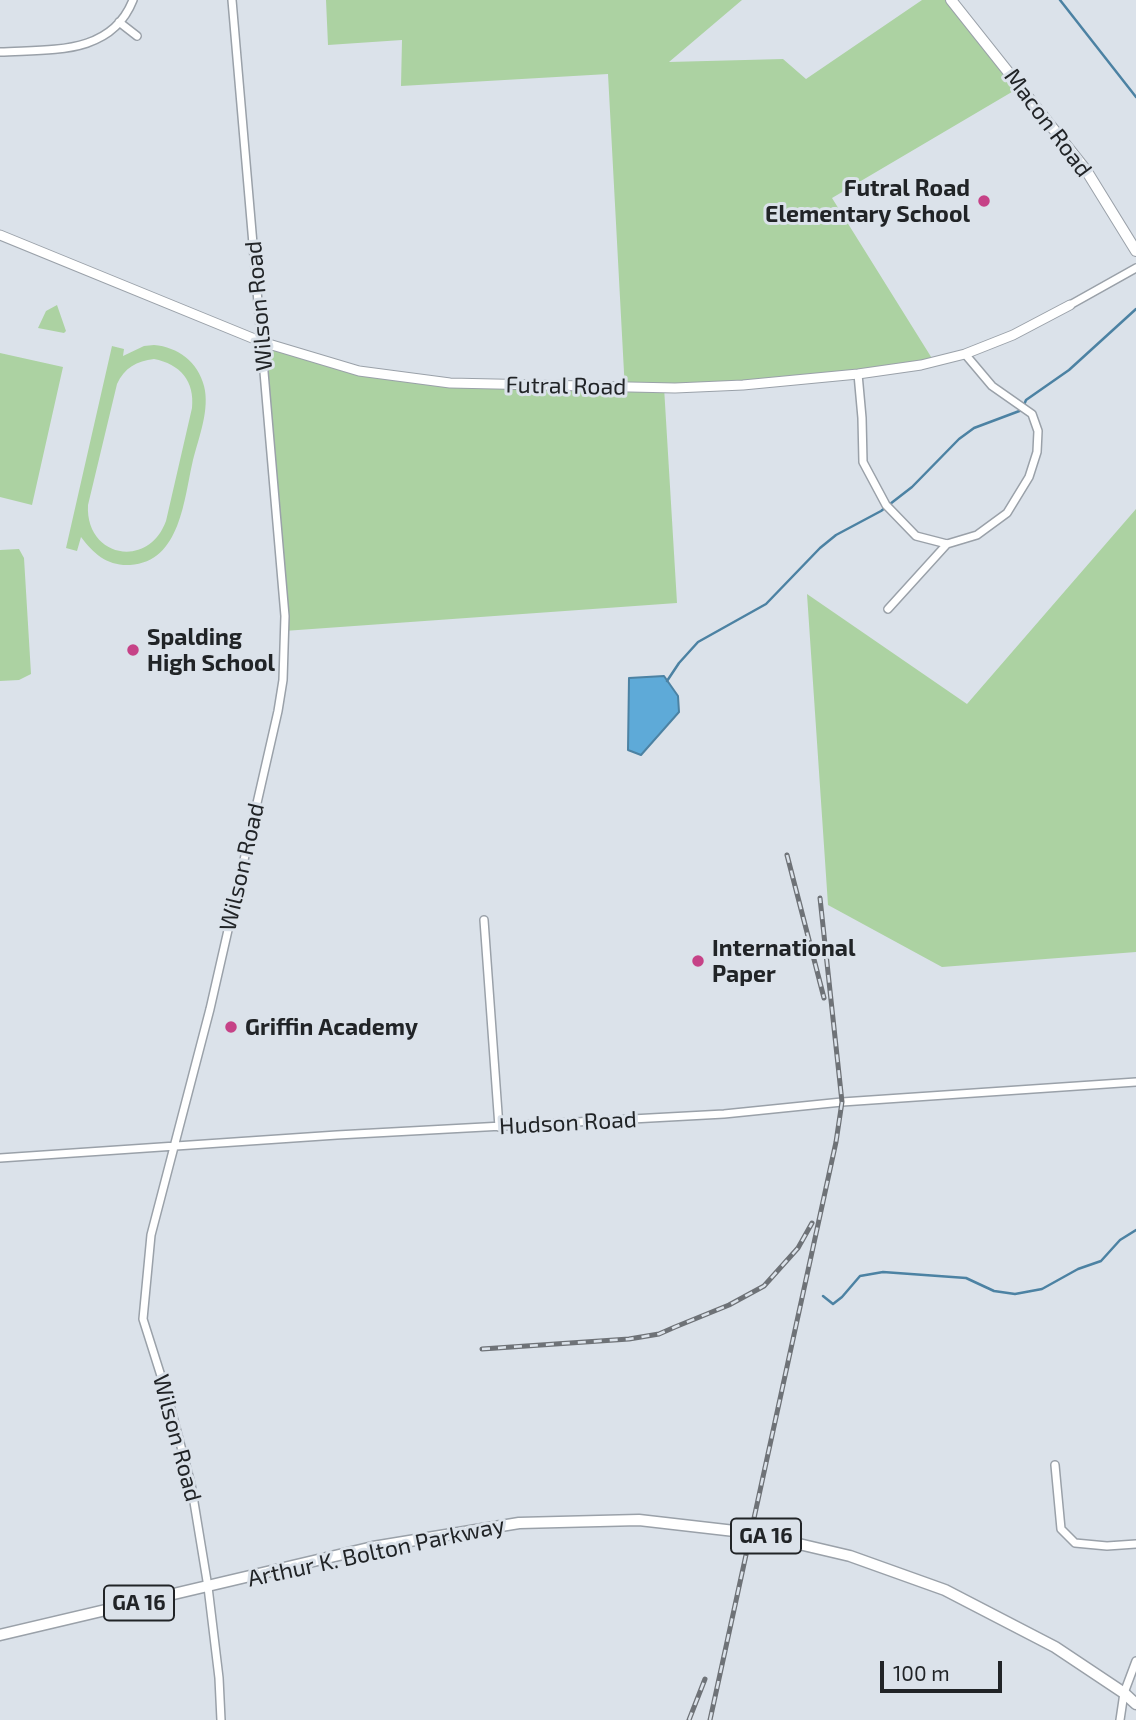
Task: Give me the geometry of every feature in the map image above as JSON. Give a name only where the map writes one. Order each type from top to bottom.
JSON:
[{"type":"main road","name":"Macon Road","points":[[951,0],[1086,170],[1136,251]]},
{"type":"main road","name":"Arthur K. Bolton Parkway","points":[[0,1635],[373,1547],[519,1522],[653,1522],[752,1533],[838,1553],[945,1590],[1055,1647],[1136,1704]]},
{"type":"street","points":[[0,52],[79,47],[92,43],[113,30],[132,0]]},
{"type":"street","name":"Wilson Road","points":[[221,1720],[208,1587],[191,1484],[143,1319],[148,1251],[172,1147],[210,1009],[283,680],[285,616],[237,84],[232,0]]},
{"type":"street","points":[[119,22],[137,36]]},
{"type":"street","name":"Futral Road","points":[[0,235],[262,342],[359,372],[450,383],[676,388],[743,385],[921,365],[965,354],[1013,335],[1136,268]]},
{"type":"street","points":[[858,374],[863,462],[886,505],[916,536],[947,544],[977,536],[1007,513],[1029,477],[1037,452],[1038,431],[1032,414],[992,386],[965,354]]},
{"type":"street","points":[[888,608],[947,544]]},
{"type":"street","points":[[484,919],[499,1127]]},
{"type":"street","name":"Hudson Road","points":[[0,1158],[724,1114],[842,1102],[1136,1082]]},
{"type":"street","points":[[1055,1465],[1061,1529],[1074,1543],[1107,1546],[1136,1544]]},
{"type":"street","points":[[1120,1720],[1124,1693],[1136,1661]]},
{"type":"green space","points":[[326,0],[742,0],[669,62],[783,59],[806,79],[922,0],[951,0],[1022,86],[832,198],[933,360],[798,377],[664,387],[677,603],[284,631],[267,347],[368,376],[625,391],[608,74],[401,86],[402,40],[328,45]]},
{"type":"green space","points":[[57,305],[66,331],[64,333],[38,328],[46,311]]},
{"type":"green space","points":[[112,346],[124,349],[123,356],[144,346],[163,346],[186,357],[201,377],[206,404],[183,509],[170,540],[160,553],[147,561],[122,565],[102,558],[81,537],[77,551],[66,548]],"holes":[[[154,359],[163,361],[184,375],[192,398],[166,521],[157,537],[146,546],[133,551],[119,551],[107,546],[96,536],[90,523],[88,505],[120,378],[127,370],[142,362]]]},
{"type":"green space","points":[[0,353],[63,367],[32,505],[0,497]]},
{"type":"green space","points":[[1136,509],[1136,952],[942,967],[828,905],[807,594],[967,704]]},
{"type":"green space","points":[[19,549],[24,558],[31,674],[19,680],[0,681],[0,550]]},
{"type":"water","points":[[664,676],[678,696],[679,712],[641,755],[628,750],[629,678]]},
{"type":"waterway","points":[[1060,0],[1136,97]]},
{"type":"waterway","points":[[667,681],[698,642],[766,604],[820,548],[836,535],[881,511],[912,487],[959,439],[974,428],[1022,410],[1026,400],[1069,370],[1136,309]]},
{"type":"waterway","points":[[823,1296],[833,1304],[860,1276],[883,1272],[966,1278],[994,1291],[1015,1294],[1042,1289],[1078,1269],[1101,1261],[1120,1240],[1136,1230]]},
{"type":"railway","points":[[787,855],[824,998]]},
{"type":"railway","points":[[710,1720],[836,1142],[842,1102],[820,898]]},
{"type":"railway","points":[[482,1349],[629,1339],[659,1334],[729,1305],[764,1286],[798,1248],[812,1223]]},
{"type":"railway","points":[[689,1720],[705,1679]]},
{"type":"place","name":"Futral Road Elementary School","points":[[984,201]]},
{"type":"place","name":"Spalding High School","points":[[133,650]]},
{"type":"place","name":"International Paper","points":[[698,961]]},
{"type":"place","name":"Griffin Academy","points":[[231,1027]]}]
